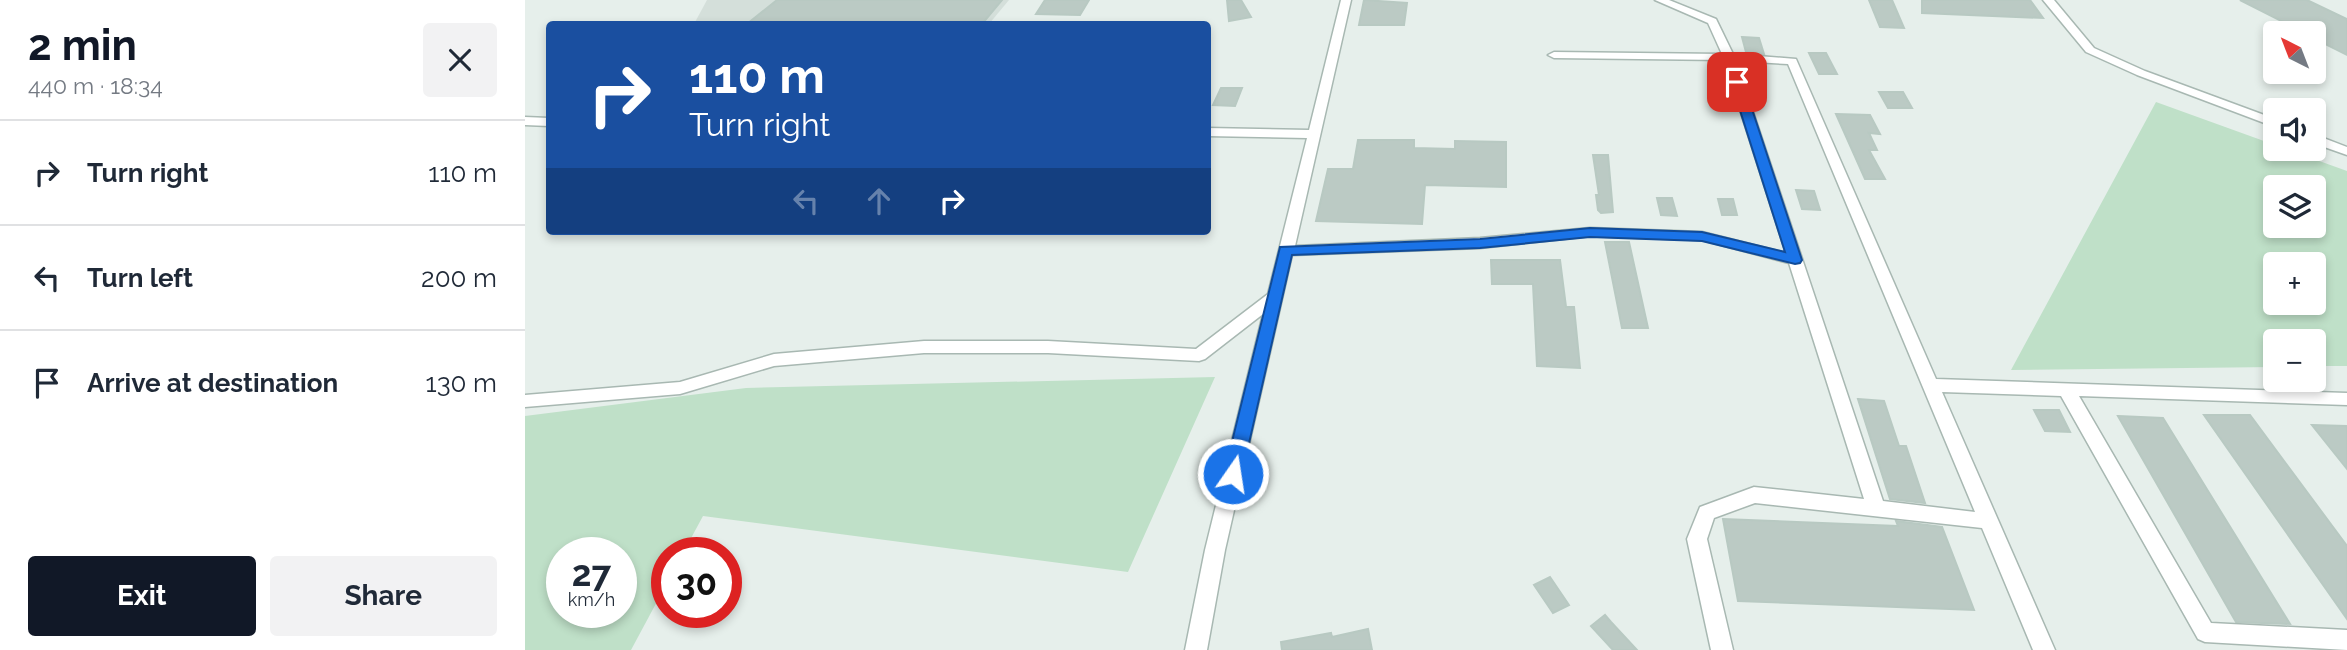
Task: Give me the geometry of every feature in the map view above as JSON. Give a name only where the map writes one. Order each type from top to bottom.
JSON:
[{"type":"street","points":[[1196,650],[1215,550],[1346,0]]},
{"type":"street","points":[[1660,0],[1711,21],[1729,57],[1876,508]]},
{"type":"street","points":[[2048,0],[2090,50],[2141,73],[2263,119]]},
{"type":"street","points":[[1554,55],[1729,57],[1792,61],[2044,650]]},
{"type":"street","points":[[525,121],[546,122]]},
{"type":"street","points":[[1211,132],[1314,134]]},
{"type":"street","points":[[2326,143],[2347,151]]},
{"type":"street","points":[[1286,251],[1480,243],[1590,232],[1702,236],[1795,260]]},
{"type":"street","points":[[525,401],[680,388],[774,360],[924,347],[1048,347],[1199,355],[1275,297]]},
{"type":"street","points":[[1931,385],[2347,399]]},
{"type":"street","points":[[2066,390],[2205,632],[2347,640]]},
{"type":"street","points":[[1722,650],[1697,539],[1707,513],[1754,495],[1989,521]]},
{"type":"shaded area","points":[[707,0],[1009,0],[992,21],[696,21]]},
{"type":"green space","points":[[2156,102],[2263,141],[2263,161],[2319,161],[2347,171],[2347,366],[2326,366],[2326,329],[2263,329],[2263,367],[2011,370]]},
{"type":"green space","points":[[1215,377],[1128,572],[703,516],[692,537],[651,537],[651,613],[631,650],[525,650],[525,416],[746,388]]},
{"type":"building","points":[[777,0],[1002,0],[984,21],[751,21]]},
{"type":"building","points":[[1045,0],[1089,0],[1080,15],[1036,14]]},
{"type":"building","points":[[1227,0],[1241,0],[1251,17],[1229,21]]},
{"type":"building","points":[[1364,0],[1407,3],[1404,25],[1359,25]]},
{"type":"building","points":[[1869,0],[1892,0],[1904,28],[1880,27]]},
{"type":"building","points":[[1922,0],[2030,0],[2043,18],[1922,13]]},
{"type":"building","points":[[2240,0],[2307,0],[2347,19],[2347,55],[2326,44],[2326,21],[2281,21]]},
{"type":"building","points":[[1742,37],[1759,38],[1764,54],[1746,52]]},
{"type":"building","points":[[1809,53],[1826,53],[1837,74],[1819,74]]},
{"type":"building","points":[[1221,88],[1242,88],[1235,106],[1213,105]]},
{"type":"building","points":[[1879,92],[1903,92],[1912,108],[1888,108]]},
{"type":"building","points":[[1836,114],[1870,115],[1880,134],[1869,133],[1877,150],[1869,150],[1885,179],[1865,179]]},
{"type":"building","points":[[1358,140],[1414,140],[1414,148],[1455,149],[1455,141],[1506,142],[1506,187],[1425,185],[1422,224],[1316,221],[1328,169],[1353,169]]},
{"type":"building","points":[[1593,155],[1608,155],[1613,212],[1601,213],[1598,210],[1596,195],[1599,195]]},
{"type":"building","points":[[1796,190],[1814,191],[1820,210],[1802,209]]},
{"type":"building","points":[[1657,198],[1672,198],[1677,216],[1661,215]]},
{"type":"building","points":[[1718,199],[1733,199],[1737,215],[1722,215]]},
{"type":"building","points":[[1605,242],[1629,242],[1648,328],[1622,328]]},
{"type":"building","points":[[1491,260],[1560,260],[1566,307],[1574,307],[1580,368],[1537,366],[1533,284],[1492,284]]},
{"type":"building","points":[[1858,399],[1884,401],[1899,446],[1906,446],[1925,503],[1890,499]]},
{"type":"building","points":[[2034,410],[2059,410],[2070,432],[2045,431]]},
{"type":"building","points":[[2204,415],[2250,415],[2347,546],[2347,619]]},
{"type":"building","points":[[2118,416],[2163,418],[2290,624],[2236,622]]},
{"type":"building","points":[[2312,425],[2347,426],[2347,469]]},
{"type":"building","points":[[1723,519],[1898,526],[1896,521],[1942,527],[1974,610],[1738,601]]},
{"type":"building","points":[[1550,577],[1569,605],[1553,613],[1534,585]]},
{"type":"building","points":[[1605,615],[1637,650],[1613,650],[1591,626]]},
{"type":"building","points":[[1368,629],[1372,650],[1282,650],[1281,642],[1331,633],[1332,637]]},
{"type":"route","points":[[1233,474],[1286,251],[1480,243],[1590,232],[1702,236],[1795,260],[1737,82]]}]
